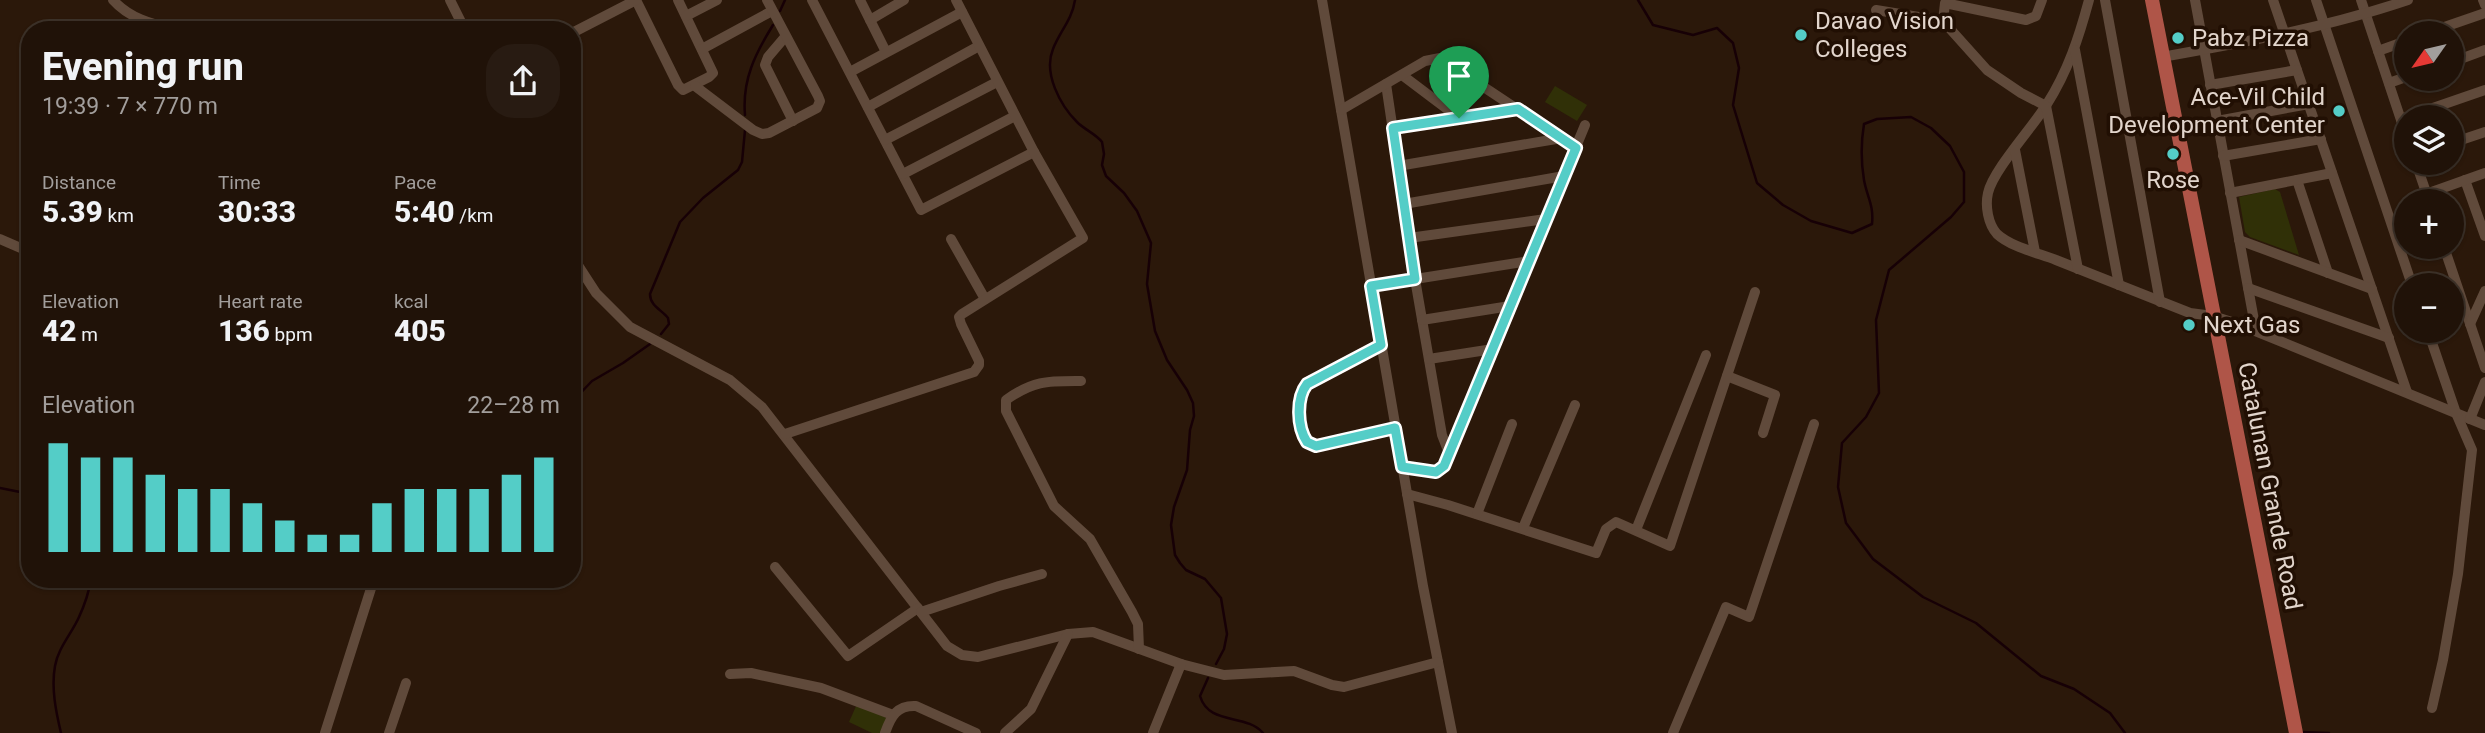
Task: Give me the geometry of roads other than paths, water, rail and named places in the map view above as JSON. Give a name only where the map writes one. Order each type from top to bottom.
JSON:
[{"type":"main road","name":"Catalunan Grande Road","points":[[2152,0],[2296,733]]},
{"type":"street","points":[[113,0],[143,21]]},
{"type":"street","points":[[450,0],[460,21]]},
{"type":"street","points":[[581,28],[636,0],[680,88],[687,90],[713,73],[678,0]]},
{"type":"street","points":[[686,16],[717,0]]},
{"type":"street","points":[[695,86],[757,132],[769,133],[817,108],[820,101],[767,0]]},
{"type":"street","points":[[812,0],[921,210],[1034,152]]},
{"type":"street","points":[[860,0],[886,52]]},
{"type":"street","points":[[870,20],[904,0]]},
{"type":"street","points":[[785,434],[974,372],[979,361],[960,317],[1083,238],[1034,152],[956,0]]},
{"type":"street","points":[[1322,0],[1395,428],[1452,733]]},
{"type":"street","points":[[1943,21],[1945,3],[2026,20],[2036,16],[2042,0]]},
{"type":"street","points":[[2089,0],[2075,49],[2046,106],[1998,173],[1989,191],[1987,202],[1990,221],[1998,235],[2160,302],[2256,331],[2485,425]]},
{"type":"street","points":[[2105,0],[2160,302]]},
{"type":"street","points":[[2195,0],[2256,331]]},
{"type":"street","points":[[2273,0],[2407,392]]},
{"type":"street","points":[[2316,0],[2408,273]]},
{"type":"street","points":[[2361,0],[2396,105]]},
{"type":"street","points":[[2162,57],[2285,35],[2408,0]]},
{"type":"street","points":[[1877,10],[1943,21],[1987,70],[2046,106]]},
{"type":"street","points":[[702,49],[772,11]]},
{"type":"street","points":[[850,72],[962,12]]},
{"type":"street","points":[[2462,21],[2485,13]]},
{"type":"street","points":[[785,37],[768,57],[765,65],[793,121]]},
{"type":"street","points":[[2378,51],[2394,45]]},
{"type":"street","points":[[868,107],[979,46]]},
{"type":"street","points":[[2075,49],[2119,285]]},
{"type":"street","points":[[2464,58],[2485,50]]},
{"type":"street","points":[[1341,110],[1435,58],[1444,61],[1576,148]]},
{"type":"street","points":[[2210,85],[2297,70]]},
{"type":"street","points":[[1402,75],[1459,118]]},
{"type":"street","points":[[2389,83],[2394,81]]},
{"type":"street","points":[[885,141],[997,82]]},
{"type":"street","points":[[1386,84],[1415,279],[1442,435],[1449,453]]},
{"type":"street","points":[[2442,105],[2485,90]]},
{"type":"street","points":[[2217,121],[2309,104]]},
{"type":"street","points":[[2046,106],[2078,269]]},
{"type":"street","points":[[1393,128],[1518,109]]},
{"type":"street","points":[[902,174],[1015,116]]},
{"type":"street","points":[[1402,467],[1436,472],[1444,466],[1585,125]]},
{"type":"street","points":[[2464,139],[2485,132]]},
{"type":"street","points":[[1398,166],[1562,138]]},
{"type":"street","points":[[2223,156],[2321,139]]},
{"type":"street","points":[[2015,150],[2035,252]]},
{"type":"street","points":[[2230,192],[2332,173]]},
{"type":"street","points":[[2445,189],[2485,173]]},
{"type":"street","points":[[1404,204],[1564,176]]},
{"type":"street","points":[[2297,180],[2328,273]]},
{"type":"street","points":[[2465,180],[2485,236]]},
{"type":"street","points":[[1409,238],[1546,219]]},
{"type":"street","points":[[0,239],[21,248]]},
{"type":"street","points":[[950,239],[985,299]]},
{"type":"street","points":[[2239,240],[2372,289]]},
{"type":"street","points":[[2448,259],[2485,368]]},
{"type":"street","points":[[1371,286],[1529,261]]},
{"type":"street","points":[[581,270],[596,293],[630,327],[730,380],[762,407],[947,646],[962,655],[978,657],[1069,634],[1093,632],[1181,664],[1224,674],[1294,671],[1344,687],[1438,662]]},
{"type":"street","points":[[2248,288],[2389,338]]},
{"type":"street","points":[[2470,324],[2485,291]]},
{"type":"street","points":[[1407,494],[1596,552],[1606,529],[1612,523],[1621,523],[1670,546],[1755,292]]},
{"type":"street","points":[[1422,320],[1510,306]]},
{"type":"street","points":[[2432,343],[2472,450],[2458,574],[2432,708]]},
{"type":"street","points":[[1381,345],[1307,384],[1300,398],[1301,434],[1307,442],[1316,446],[1395,428]]},
{"type":"street","points":[[1429,359],[1493,349]]},
{"type":"street","points":[[1636,530],[1706,355]]},
{"type":"street","points":[[1727,376],[1774,396],[1763,433]]},
{"type":"street","points":[[1081,381],[1045,381],[1018,391],[1006,400],[1006,411],[1054,506],[1090,539],[1132,612],[1138,624],[1139,649]]},
{"type":"street","points":[[2470,419],[2485,382]]},
{"type":"street","points":[[1523,528],[1576,405]]},
{"type":"street","points":[[1477,514],[1512,424]]},
{"type":"street","points":[[1673,733],[1726,607],[1749,617],[1814,424]]},
{"type":"street","points":[[2472,450],[2485,455]]},
{"type":"street","points":[[775,567],[848,656],[920,610],[1042,574]]},
{"type":"street","points":[[325,733],[371,588]]},
{"type":"street","points":[[1005,733],[1031,709],[1069,634]]},
{"type":"street","points":[[1153,733],[1181,664]]},
{"type":"street","points":[[730,674],[751,673],[821,688],[893,715]]},
{"type":"street","points":[[389,733],[406,683]]},
{"type":"street","points":[[885,733],[893,715],[901,707],[916,706],[976,733]]},
{"type":"waterway","points":[[780,11],[785,0]]},
{"type":"waterway","points":[[1075,0],[1050,58],[1052,78],[1059,98],[1071,115],[1102,142],[1102,165],[1106,176],[1124,193],[1137,211],[1151,243],[1147,284],[1155,331],[1167,360],[1193,403],[1194,416],[1190,430],[1187,470],[1174,507],[1171,525],[1175,555],[1186,570],[1205,579],[1221,598],[1227,634],[1224,649],[1216,664]]},
{"type":"waterway","points":[[1638,0],[1653,25],[1693,35],[1717,28],[1733,43],[1739,68],[1733,105],[1757,183],[1783,205],[1811,221],[1852,233],[1872,224],[1862,166],[1864,124],[1877,119],[1911,117],[1931,128],[1950,146],[1964,172],[1964,202],[1951,217],[1889,270],[1876,320],[1879,393],[1866,417],[1842,443],[1838,487],[1846,523],[1873,559],[1923,597],[1976,623],[2041,676],[2074,689],[2110,713],[2125,733]]},
{"type":"waterway","points":[[745,115],[746,90],[751,68],[773,25]]},
{"type":"waterway","points":[[661,334],[669,324],[668,318],[654,305],[650,294],[680,222],[703,198],[738,170],[742,162],[745,130]]},
{"type":"waterway","points":[[581,393],[592,381],[650,344]]},
{"type":"waterway","points":[[0,488],[21,492]]},
{"type":"waterway","points":[[61,733],[54,691],[55,666],[81,612],[89,588]]},
{"type":"waterway","points":[[1208,678],[1200,696],[1211,712],[1247,723],[1263,733]]},
{"type":"waterway","points":[[2301,732],[2329,733]]},
{"type":"place","name":"Davao Vision Colleges","points":[[1801,35]]},
{"type":"place","name":"Pabz Pizza","points":[[2178,38]]},
{"type":"place","name":"Ace-Vil Child Development Center","points":[[2339,111]]},
{"type":"place","name":"Rose","points":[[2173,154]]},
{"type":"place","name":"Next Gas","points":[[2189,325]]}]
